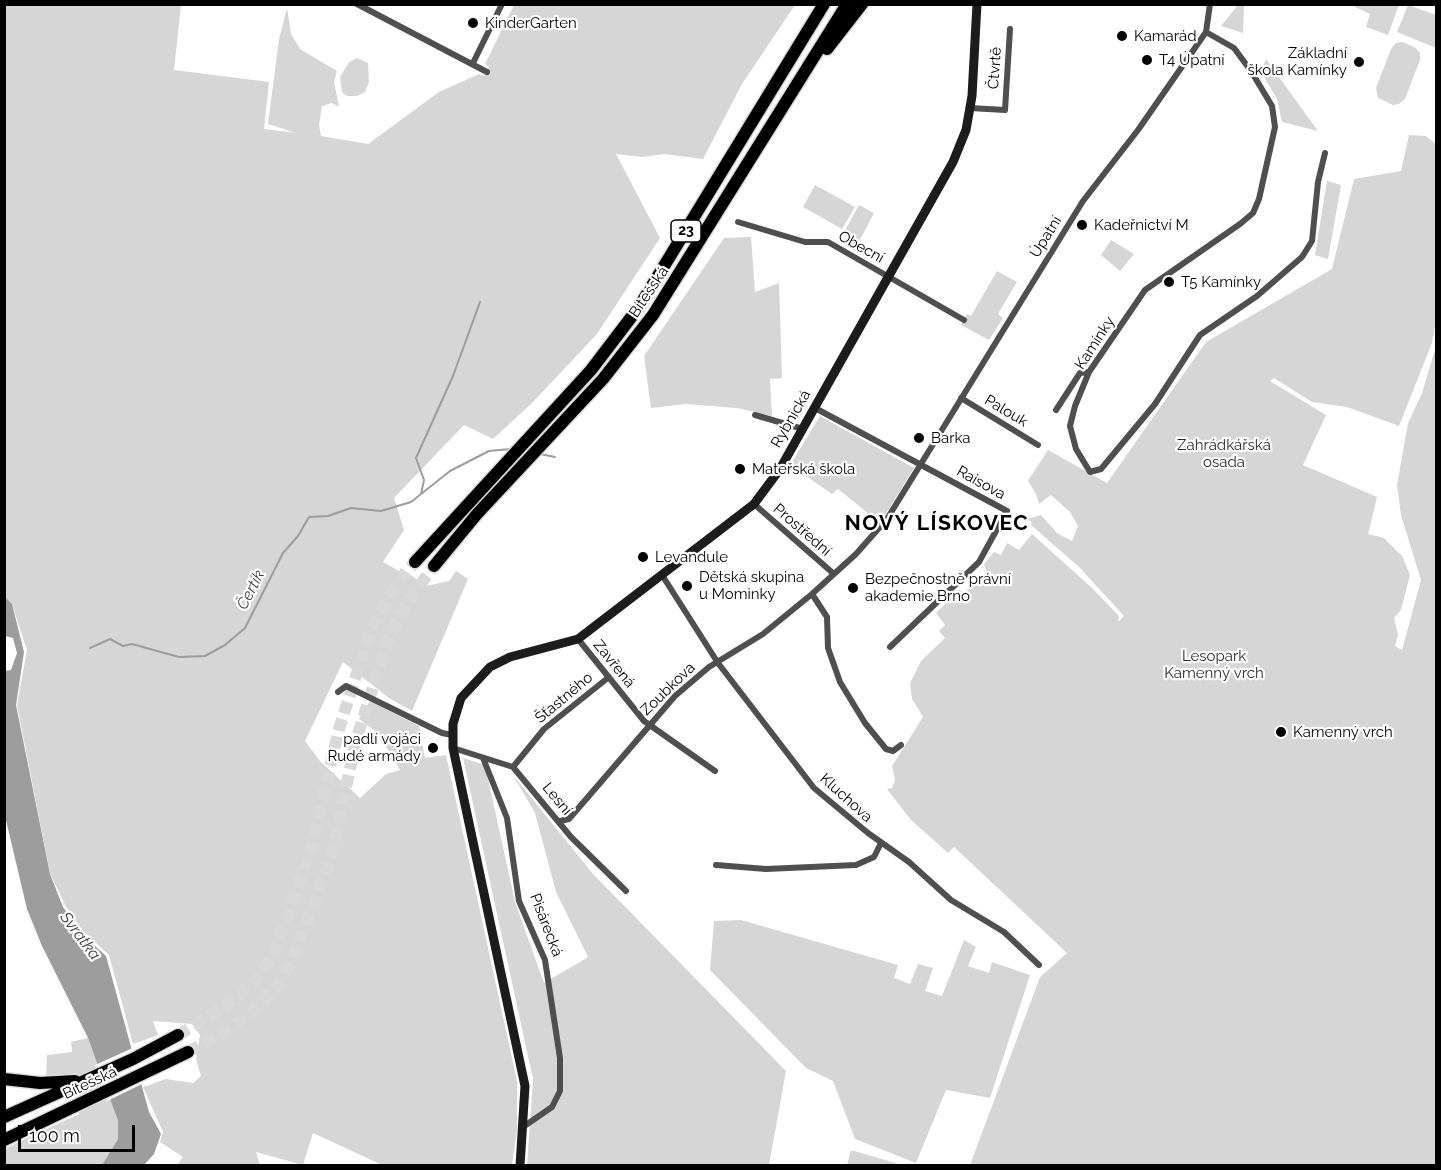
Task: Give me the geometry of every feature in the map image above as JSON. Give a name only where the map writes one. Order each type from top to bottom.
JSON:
[{"type":"highway","name":"Bítešská","points":[[415,562],[460,510],[591,370],[639,308],[824,4]]},
{"type":"highway","name":"Bítešská","points":[[434,566],[477,514],[603,379],[653,315],[847,4]]},
{"type":"highway","points":[[790,98],[862,4]]},
{"type":"highway","name":"Bítešská","points":[[72,1084],[91,1078],[178,1035]]},
{"type":"highway","name":"Bítešská","points":[[4,1140],[188,1052]]},
{"type":"highway","points":[[4,1079],[72,1084]]},
{"type":"highway","points":[[4,1118],[72,1084]]},
{"type":"highway","points":[[4,1107],[50,1097]]},
{"type":"street","points":[[357,4],[487,72]]},
{"type":"street","points":[[473,63],[502,4]]},
{"type":"street","name":"Rybnická","points":[[453,748],[452,735],[461,698],[490,667],[510,657],[578,639],[754,504],[780,469],[953,162],[966,130],[970,108],[977,4]]},
{"type":"street","points":[[1206,32],[1210,4]]},
{"type":"street","name":"Čtvrtě","points":[[970,108],[1005,110],[1010,29]]},
{"type":"street","name":"Kamínky","points":[[1206,32],[1227,42],[1238,53],[1272,106],[1275,127],[1259,199],[1252,213],[1240,224],[1145,290],[1089,372],[1075,406],[1070,426],[1082,463],[1093,473],[1106,463],[1155,404],[1200,335],[1257,296],[1302,257],[1312,241],[1318,182],[1325,153]]},
{"type":"street","name":"Úpatní","points":[[921,464],[1083,201],[1138,130],[1206,32]]},
{"type":"street","name":"Obecní","points":[[738,222],[805,242],[828,242],[964,320]]},
{"type":"street","points":[[1056,410],[1080,374],[1089,372]]},
{"type":"street","name":"Palouk","points":[[961,398],[1038,445]]},
{"type":"street","name":"Raisova","points":[[815,408],[1007,511],[979,562],[890,647]]},
{"type":"street","points":[[755,415],[803,429]]},
{"type":"street","name":"Zoubkova","points":[[560,821],[569,819],[648,724],[689,683],[763,634],[834,574],[887,519],[921,464]]},
{"type":"street","name":"Prostřední","points":[[754,504],[834,574]]},
{"type":"street","name":"Kluchova","points":[[662,574],[718,663],[814,788],[881,843],[909,862],[951,900],[1004,932],[1040,965]]},
{"type":"street","points":[[812,594],[827,617],[828,648],[840,682],[865,723],[886,749],[893,751],[901,745]]},
{"type":"street","name":"Zavřená","points":[[578,639],[648,724],[715,771]]},
{"type":"street","name":"Šťastného","points":[[513,767],[544,729],[609,677]]},
{"type":"street","points":[[338,692],[346,686],[442,733],[452,735]]},
{"type":"street","points":[[453,748],[513,767]]},
{"type":"street","points":[[453,748],[525,1086],[520,1166]]},
{"type":"street","name":"Pisárecká","points":[[483,758],[507,818],[519,901],[545,960],[560,1058],[560,1091],[552,1107],[523,1127]]},
{"type":"street","name":"Lesní","points":[[513,767],[571,837],[626,891]]},
{"type":"street","points":[[716,865],[766,870],[848,867],[874,857],[881,843]]},
{"type":"green space","points":[[4,5],[181,5],[174,70],[269,82],[264,129],[296,133],[268,124],[279,39],[287,8],[291,34],[300,49],[337,71],[334,82],[339,107],[332,103],[322,106],[319,125],[321,136],[368,144],[439,92],[479,74],[485,76],[489,67],[485,64],[514,5],[795,5],[742,84],[703,159],[664,154],[642,157],[616,154],[660,238],[597,334],[532,403],[493,439],[464,425],[394,498],[404,530],[383,562],[399,571],[401,568],[426,586],[449,581],[456,571],[468,579],[412,711],[389,698],[343,662],[305,741],[320,761],[360,798],[386,774],[400,770],[378,733],[359,719],[370,701],[419,726],[425,758],[446,755],[517,1081],[517,1130],[512,1165],[382,1165],[313,1133],[303,1165],[256,1152],[260,1165],[177,1165],[183,1157],[160,1142],[163,1132],[143,1087],[166,1079],[193,1083],[201,1076],[196,1059],[200,1035],[192,1024],[153,1021],[158,1035],[133,1044],[109,955],[82,930],[65,905],[50,873],[17,705],[27,650],[12,604],[4,597]]},
{"type":"green space","points":[[1238,5],[1244,5],[1243,33],[1221,26]]},
{"type":"green space","points":[[1356,5],[1399,5],[1388,35],[1366,27],[1370,14],[1355,7]]},
{"type":"green space","points":[[1408,5],[1436,15],[1436,48],[1397,32]]},
{"type":"green space","points":[[1403,42],[1416,48],[1420,53],[1420,60],[1405,99],[1393,105],[1378,98],[1376,88],[1391,49],[1396,43]]},
{"type":"green space","points":[[357,58],[368,63],[369,82],[365,92],[357,96],[347,96],[342,92],[340,77],[349,62]]},
{"type":"green space","points":[[1266,59],[1318,131],[1282,122],[1277,99],[1261,72]]},
{"type":"green space","points":[[1409,135],[1426,136],[1436,144],[1436,321],[1432,343],[1399,426],[1347,407],[1312,402],[1274,378],[1270,381],[1326,415],[1303,465],[1377,497],[1368,534],[1384,538],[1402,556],[1410,575],[1401,610],[1394,618],[1398,635],[1395,646],[1402,650],[1421,580],[1401,515],[1397,485],[1408,423],[1422,393],[1436,346],[1436,1165],[970,1165],[1040,977],[1067,953],[954,847],[948,853],[911,820],[887,789],[892,788],[895,780],[892,766],[923,717],[912,699],[910,683],[921,661],[945,638],[939,631],[945,625],[936,613],[959,590],[964,593],[987,573],[984,564],[994,552],[1001,555],[1007,543],[1019,550],[1032,534],[1092,588],[1119,616],[1118,622],[1124,616],[1079,567],[1031,525],[1032,522],[1027,519],[1041,515],[1057,533],[1072,541],[1078,526],[1070,512],[1051,495],[1039,504],[1028,481],[1048,450],[1107,483],[1206,342],[1332,269],[1354,179],[1401,171]]},
{"type":"green space","points":[[1327,181],[1341,185],[1328,259],[1315,255]]},
{"type":"green space","points":[[815,185],[855,207],[842,229],[803,207]]},
{"type":"green space","points":[[859,205],[874,213],[860,240],[844,232]]},
{"type":"green space","points":[[751,237],[755,292],[779,283],[782,378],[770,379],[772,416],[737,408],[686,404],[651,408],[644,356],[724,238]]},
{"type":"green space","points":[[1111,240],[1134,254],[1120,271],[1101,255]]},
{"type":"green space","points":[[997,271],[1017,282],[998,314],[1003,318],[989,340],[961,325],[967,314],[971,316]]},
{"type":"green space","points":[[820,416],[914,468],[880,523],[838,489],[832,494],[790,465]]},
{"type":"green space","points":[[463,758],[485,765],[515,902],[544,983],[588,957],[556,892],[535,813],[513,775],[593,874],[786,1071],[769,1165],[527,1165],[533,1079]]},
{"type":"green space","points":[[741,920],[898,965],[894,978],[910,984],[918,964],[933,968],[925,991],[942,996],[964,940],[976,947],[968,966],[989,973],[992,962],[1030,975],[990,1098],[946,1090],[916,1163],[855,1139],[833,1081],[806,1068],[710,970],[714,921]]},
{"type":"green space","points":[[88,1038],[118,1121],[118,1139],[102,1165],[5,1165],[4,1149],[79,1114],[70,1076],[46,1079],[47,1055],[72,1052],[71,1042]]},
{"type":"green space","points":[[851,1150],[902,1165],[847,1165]]},
{"type":"water","name":"Svratka","points":[[5,597],[12,604],[24,652],[16,705],[50,874],[63,907],[81,933],[106,956],[149,1112],[161,1134],[154,1154],[144,1165],[102,1165],[118,1139],[118,1121],[88,1038],[42,946],[27,909],[5,816],[5,671],[11,670],[17,653],[13,638],[5,636]]},
{"type":"pier","points":[[135,1047],[144,1083],[107,1101],[95,1065]]},
{"type":"waterway","name":"Čertík","points":[[421,494],[424,480],[416,458],[453,376],[480,302]]},
{"type":"waterway","name":"Čertík","points":[[90,648],[110,639],[123,646],[132,644],[179,657],[205,656],[225,645],[245,628],[283,553],[298,536],[309,517],[328,516],[351,508],[381,511],[411,502],[450,471],[489,451],[511,449]]},
{"type":"waterway","name":"Čertík","points":[[540,454],[555,457]]},
{"type":"tunnel","points":[[178,1035],[215,1013],[240,994],[259,976],[274,953],[310,853],[339,729],[371,629],[394,588],[415,562]]},
{"type":"tunnel","points":[[188,1052],[227,1031],[253,1011],[276,988],[291,964],[330,860],[357,737],[389,637],[409,600],[434,566]]},
{"type":"place","name":"KinderGarten","points":[[473,23]]},
{"type":"place","name":"Kamarád","points":[[1122,36]]},
{"type":"place","name":"T4 Úpatní","points":[[1147,60]]},
{"type":"place","name":"Základní škola Kamínky","points":[[1359,62]]},
{"type":"place","name":"Kadeřnictví M","points":[[1082,225]]},
{"type":"place","name":"T5 Kamínky","points":[[1169,282]]},
{"type":"place","name":"Barka","points":[[919,438]]},
{"type":"place","name":"Mateřská škola","points":[[740,469]]},
{"type":"place","name":"Levandule","points":[[643,557]]},
{"type":"place","name":"Dětská skupina u Mominky","points":[[687,586]]},
{"type":"place","name":"Bezpečnostně právní akademie Brno","points":[[853,588]]},
{"type":"place","name":"Kamenný vrch","points":[[1281,732]]},
{"type":"place","name":"padlí vojáci Rudé armády","points":[[433,748]]},
{"type":"district","name":"NOVÝ LÍSKOVEC","points":[[937,524]]},
{"type":"park label","name":"Zahrádkářská osada","points":[[1224,454]]},
{"type":"park label","name":"Lesopark Kamenný vrch","points":[[1214,664]]}]
